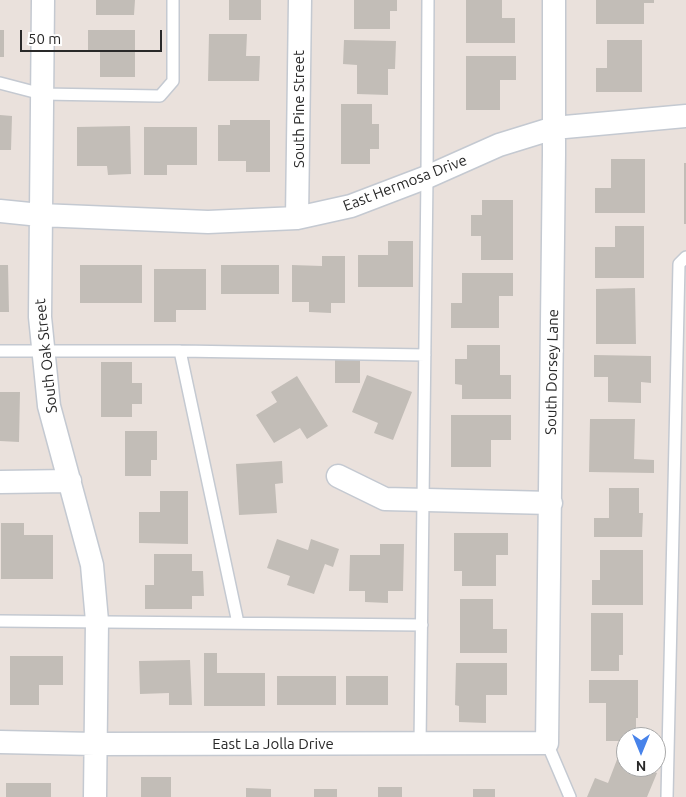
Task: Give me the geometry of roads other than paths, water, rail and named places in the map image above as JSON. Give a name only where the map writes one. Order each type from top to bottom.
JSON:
[{"type":"street","name":"South Oak Street","points":[[44,0],[40,317],[49,406],[92,565],[97,621],[95,797]]},
{"type":"street","name":"South Pine Street","points":[[297,218],[300,0]]},
{"type":"street","name":"South Dorsey Lane","points":[[547,744],[554,0]]},
{"type":"street","name":"East Hermosa Drive","points":[[0,211],[40,215],[208,222],[297,218],[351,206],[427,178],[499,145],[554,128],[686,116]]},
{"type":"street","points":[[338,476],[386,499],[550,503]]},
{"type":"street","points":[[0,482],[70,481]]},
{"type":"street","name":"East La Jolla Drive","points":[[0,742],[95,744],[547,744]]},
{"type":"lane","points":[[0,83],[42,94],[160,96],[173,81],[173,0]]},
{"type":"lane","points":[[420,744],[428,0]]},
{"type":"lane","points":[[667,797],[678,264],[686,257]]},
{"type":"lane","points":[[0,351],[180,350],[425,355]]},
{"type":"lane","points":[[180,350],[238,624]]},
{"type":"lane","points":[[0,621],[422,625]]},
{"type":"lane","points":[[547,744],[570,797]]}]
